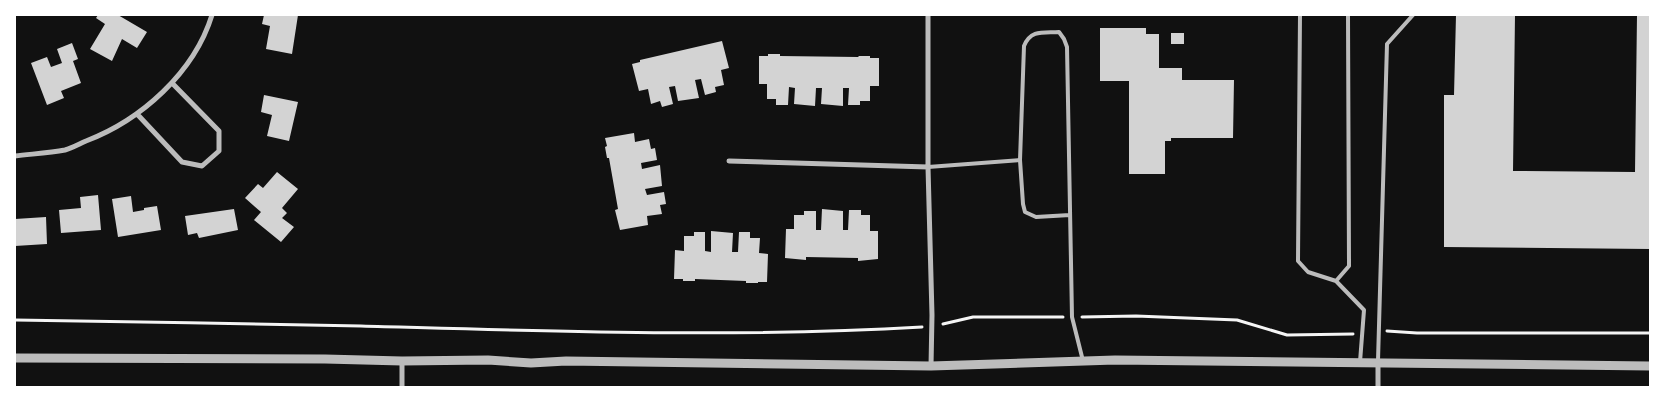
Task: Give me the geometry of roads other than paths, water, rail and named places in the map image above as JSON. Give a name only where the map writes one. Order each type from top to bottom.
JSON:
[{"type":"street","points":[[15,156],[65,150],[98,137],[138,115],[172,83],[194,54],[212,15]]},
{"type":"street","points":[[928,15],[931,366]]},
{"type":"street","points":[[138,115],[182,162],[202,166],[219,151],[219,132],[172,83]]},
{"type":"street","points":[[729,161],[928,167]]},
{"type":"street","points":[[15,358],[488,360],[531,363],[566,361],[931,366],[1083,361],[1650,366]]},
{"type":"street","points":[[402,361],[402,387]]},
{"type":"street","points":[[1378,364],[1378,387]]},
{"type":"lane","points":[[1300,15],[1298,260],[1308,272],[1336,280],[1364,310],[1360,363]]},
{"type":"lane","points":[[1336,280],[1349,266],[1348,15]]},
{"type":"lane","points":[[1378,364],[1387,44],[1413,15]]},
{"type":"lane","points":[[1070,216],[1036,217],[1025,212],[1022,204],[1020,160],[1024,46],[1027,38],[1034,34],[1060,32],[1067,48],[1072,317],[1083,361]]},
{"type":"lane","points":[[928,167],[1020,160]]}]
